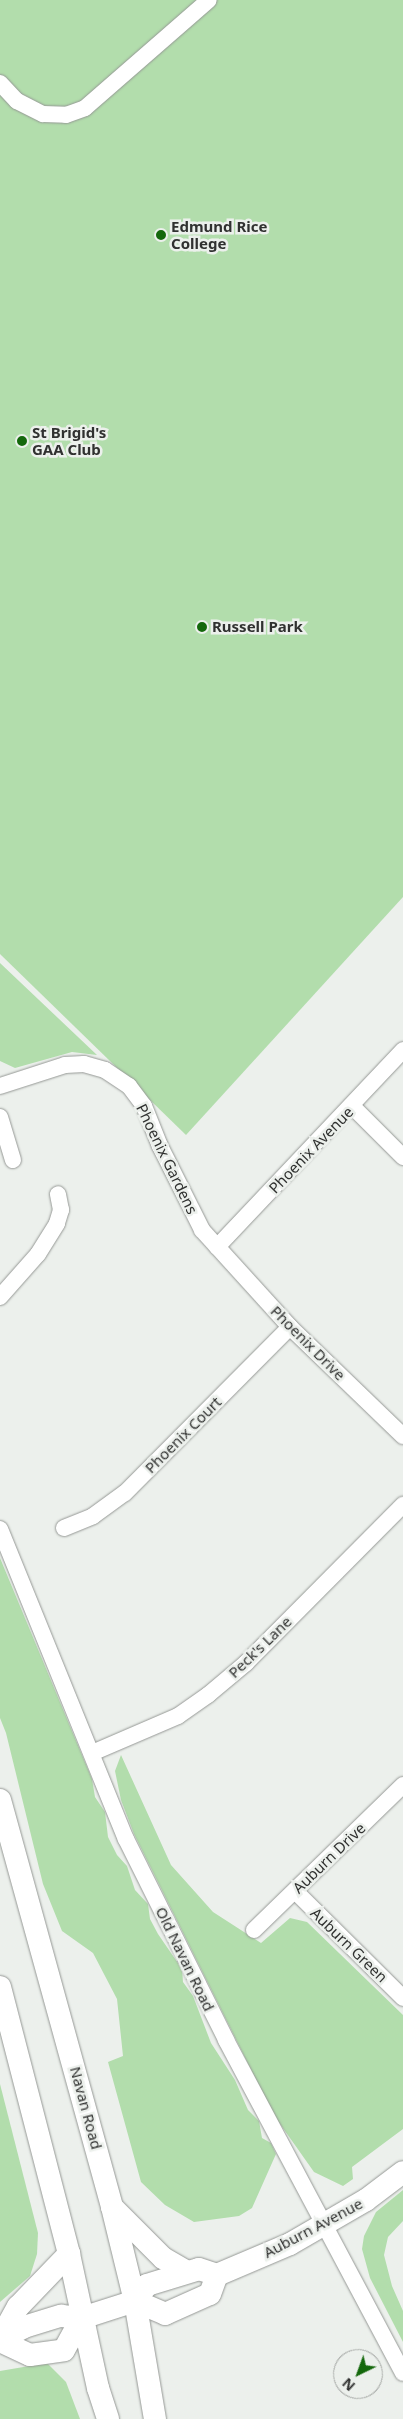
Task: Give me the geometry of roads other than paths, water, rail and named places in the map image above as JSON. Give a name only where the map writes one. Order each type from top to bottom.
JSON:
[{"type":"main road","name":"Navan Road","points":[[0,1800],[112,2207],[135,2300],[155,2419]]},
{"type":"main road","points":[[0,1987],[69,2254],[103,2416]]},
{"type":"main road","name":"Auburn Avenue","points":[[217,2275],[324,2226],[403,2172]]},
{"type":"main road","points":[[112,2207],[163,2258],[187,2272]]},
{"type":"main road","points":[[0,2340],[18,2307],[69,2254]]},
{"type":"main road","points":[[0,2340],[24,2327],[62,2316],[82,2318],[135,2300],[147,2284],[199,2268],[217,2275],[210,2294],[165,2314],[135,2300]]},
{"type":"main road","points":[[0,2340],[30,2355],[64,2350],[82,2318]]},
{"type":"street","points":[[0,83],[17,101],[43,114],[66,115],[85,108],[209,0]]},
{"type":"street","name":"Phoenix Avenue","points":[[217,1247],[353,1106],[403,1050]]},
{"type":"street","name":"Phoenix Gardens","points":[[0,1086],[65,1065],[84,1064],[106,1070],[128,1086],[144,1106],[189,1208],[217,1247]]},
{"type":"street","points":[[353,1106],[403,1157]]},
{"type":"street","points":[[0,1117],[13,1160]]},
{"type":"street","points":[[0,1297],[38,1254],[57,1223],[61,1210],[58,1194]]},
{"type":"street","name":"Phoenix Drive","points":[[217,1247],[290,1327],[403,1436]]},
{"type":"street","name":"Phoenix Court","points":[[64,1528],[93,1516],[126,1494],[290,1327]]},
{"type":"street","name":"Peck's Lane","points":[[92,1753],[178,1716],[208,1695],[244,1664],[403,1505]]},
{"type":"street","name":"Old Navan Road","points":[[0,1529],[126,1840],[226,2040],[403,2373]]},
{"type":"street","name":"Auburn Drive","points":[[254,1930],[403,1785]]},
{"type":"street","name":"Auburn Green","points":[[295,1891],[403,1998]]},
{"type":"place","name":"Edmund Rice College","points":[[161,235]]},
{"type":"place","name":"St Brigid's GAA Club","points":[[22,441]]},
{"type":"place","name":"Russell Park","points":[[202,627]]}]
